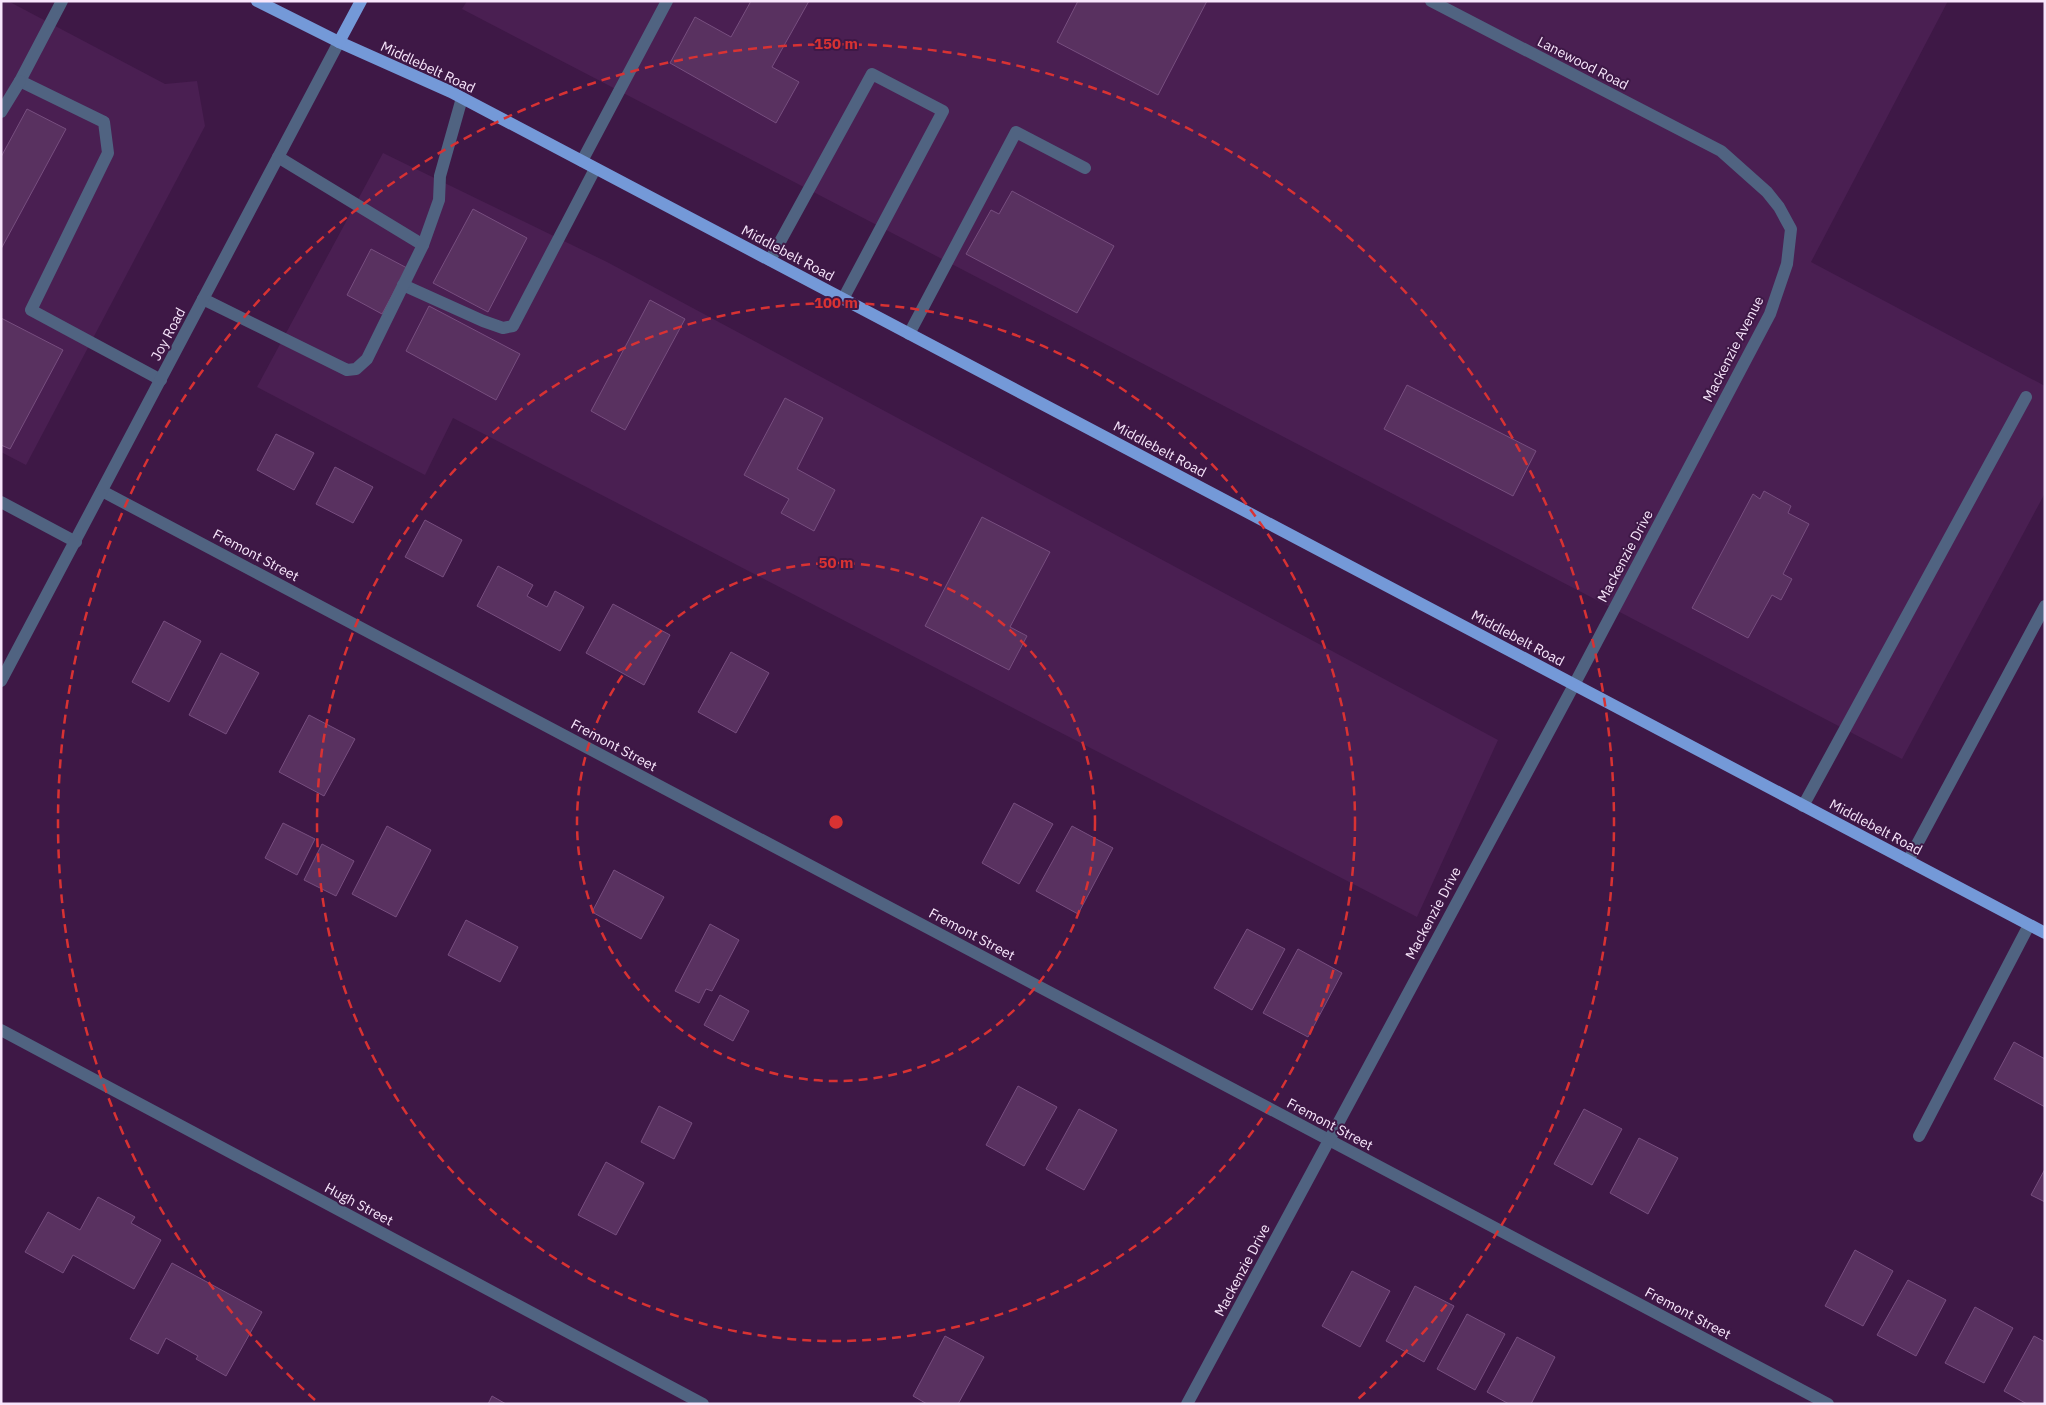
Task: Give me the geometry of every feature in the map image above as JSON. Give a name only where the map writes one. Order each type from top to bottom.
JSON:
[{"type":"main road","name":"Middlebelt Road","points":[[257,1],[339,42],[462,98],[2045,933]]},
{"type":"main road","name":"Joy Road","points":[[339,42],[361,1]]},
{"type":"street","points":[[1,112],[20,81],[62,1]]},
{"type":"street","points":[[582,161],[667,1]]},
{"type":"street","name":"Lanewood Road","points":[[1430,1],[1721,151]]},
{"type":"street","name":"Joy Road","points":[[1,681],[339,42]]},
{"type":"street","points":[[770,260],[872,74],[943,111],[843,299]]},
{"type":"street","points":[[20,81],[104,122],[108,153],[31,310],[160,380]]},
{"type":"street","points":[[204,299],[347,370],[356,369],[367,359],[423,245],[438,200],[440,176],[462,98]]},
{"type":"street","points":[[909,334],[1016,132],[1085,168]]},
{"type":"street","name":"Mackenzie Avenue","points":[[1705,436],[1770,314],[1786,264],[1791,229],[1779,207],[1767,192],[1721,151]]},
{"type":"street","points":[[278,157],[423,245]]},
{"type":"street","points":[[403,285],[483,321],[503,328],[513,326],[596,169]]},
{"type":"street","points":[[1803,806],[2026,397]]},
{"type":"street","name":"Mackenzie Drive","points":[[1187,1404],[1574,685],[1705,436]]},
{"type":"street","name":"Fremont Street","points":[[102,491],[1828,1404]]},
{"type":"street","points":[[1,502],[76,542]]},
{"type":"street","points":[[1908,861],[2045,606]]},
{"type":"street","points":[[1919,1136],[2029,925]]},
{"type":"street","name":"Hugh Street","points":[[1,1030],[703,1404]]},
{"type":"shaded area","points":[[1,1],[8,1],[165,84],[197,81],[205,126],[26,465],[1,452]]},
{"type":"shaded area","points":[[467,1],[1948,1],[1811,262],[2045,386],[2045,493],[1902,759],[462,9]]},
{"type":"shaded area","points":[[383,153],[607,262],[1498,740],[1417,917],[453,418],[425,475],[257,387]]},
{"type":"building","points":[[751,1],[809,1],[772,67],[799,82],[776,123],[670,63],[695,17],[731,37]]},
{"type":"building","points":[[1078,1],[1207,1],[1158,95],[1057,42]]},
{"type":"building","points":[[27,109],[66,129],[1,249],[1,157]]},
{"type":"building","points":[[1012,191],[1114,246],[1077,313],[966,254],[991,210],[999,214]]},
{"type":"building","points":[[473,209],[527,238],[488,312],[433,283]]},
{"type":"building","points":[[371,249],[407,268],[382,314],[347,295]]},
{"type":"building","points":[[650,300],[685,319],[625,430],[591,411]]},
{"type":"building","points":[[429,306],[520,354],[496,400],[406,351]]},
{"type":"building","points":[[1,318],[63,350],[10,449],[1,445]]},
{"type":"building","points":[[1407,385],[1536,451],[1513,496],[1384,429]]},
{"type":"building","points":[[785,398],[823,418],[797,469],[835,490],[814,531],[781,513],[789,499],[744,475]]},
{"type":"building","points":[[276,434],[314,453],[294,490],[257,470]]},
{"type":"building","points":[[335,467],[373,487],[353,523],[316,504]]},
{"type":"building","points":[[1764,491],[1791,506],[1788,513],[1809,524],[1783,574],[1792,579],[1781,600],[1772,595],[1748,638],[1692,608],[1753,494],[1760,499]]},
{"type":"building","points":[[982,517],[1050,552],[1010,627],[1027,636],[1009,670],[925,626]]},
{"type":"building","points":[[425,520],[462,540],[443,577],[405,557]]},
{"type":"building","points":[[498,566],[533,585],[527,596],[547,607],[555,591],[584,607],[560,651],[477,606]]},
{"type":"building","points":[[613,604],[670,635],[644,685],[586,653]]},
{"type":"building","points":[[164,621],[201,641],[169,702],[132,682]]},
{"type":"building","points":[[731,652],[769,673],[736,733],[698,712]]},
{"type":"building","points":[[221,653],[259,673],[226,734],[189,715]]},
{"type":"building","points":[[309,715],[355,739],[324,796],[279,772]]},
{"type":"building","points":[[1014,803],[1053,824],[1019,884],[982,863]]},
{"type":"building","points":[[283,823],[315,839],[297,875],[265,858]]},
{"type":"building","points":[[387,826],[431,850],[396,917],[352,894]]},
{"type":"building","points":[[1072,826],[1113,848],[1078,914],[1036,891]]},
{"type":"building","points":[[322,844],[354,861],[336,896],[304,880]]},
{"type":"building","points":[[614,870],[664,897],[641,939],[592,912]]},
{"type":"building","points":[[466,920],[518,947],[500,982],[448,955]]},
{"type":"building","points":[[710,924],[739,940],[712,991],[706,989],[699,1003],[675,991]]},
{"type":"building","points":[[1247,929],[1285,949],[1252,1010],[1214,988]]},
{"type":"building","points":[[1298,949],[1342,973],[1308,1037],[1263,1013]]},
{"type":"building","points":[[720,995],[749,1011],[733,1041],[704,1025]]},
{"type":"building","points":[[2014,1042],[2045,1059],[2045,1107],[1994,1079]]},
{"type":"building","points":[[1018,1086],[1057,1107],[1024,1166],[986,1145]]},
{"type":"building","points":[[659,1106],[692,1123],[674,1159],[641,1142]]},
{"type":"building","points":[[1079,1109],[1117,1130],[1084,1190],[1046,1169]]},
{"type":"building","points":[[1584,1109],[1622,1129],[1592,1185],[1554,1164]]},
{"type":"building","points":[[1639,1138],[1678,1158],[1648,1214],[1610,1193]]},
{"type":"building","points":[[606,1162],[644,1183],[616,1235],[578,1215]]},
{"type":"building","points":[[2045,1169],[2045,1202],[2031,1195]]},
{"type":"building","points":[[98,1197],[135,1217],[131,1223],[161,1240],[134,1289],[73,1255],[63,1273],[25,1252],[48,1212],[80,1230]]},
{"type":"building","points":[[1855,1250],[1893,1271],[1863,1326],[1825,1306]]},
{"type":"building","points":[[172,1263],[262,1312],[226,1376],[196,1359],[198,1356],[166,1338],[158,1354],[130,1339]]},
{"type":"building","points":[[1352,1271],[1390,1291],[1360,1347],[1322,1326]]},
{"type":"building","points":[[1908,1280],[1946,1300],[1916,1356],[1877,1335]]},
{"type":"building","points":[[1415,1286],[1454,1306],[1424,1362],[1386,1341]]},
{"type":"building","points":[[1975,1307],[2013,1328],[1984,1383],[1945,1363]]},
{"type":"building","points":[[1467,1314],[1505,1334],[1475,1390],[1437,1369]]},
{"type":"building","points":[[945,1336],[984,1357],[958,1404],[927,1404],[913,1396]]},
{"type":"building","points":[[2034,1336],[2045,1342],[2045,1404],[2027,1404],[2004,1391]]},
{"type":"building","points":[[1517,1337],[1555,1357],[1531,1404],[1509,1404],[1487,1392]]},
{"type":"building","points":[[492,1396],[506,1404],[488,1404]]}]
